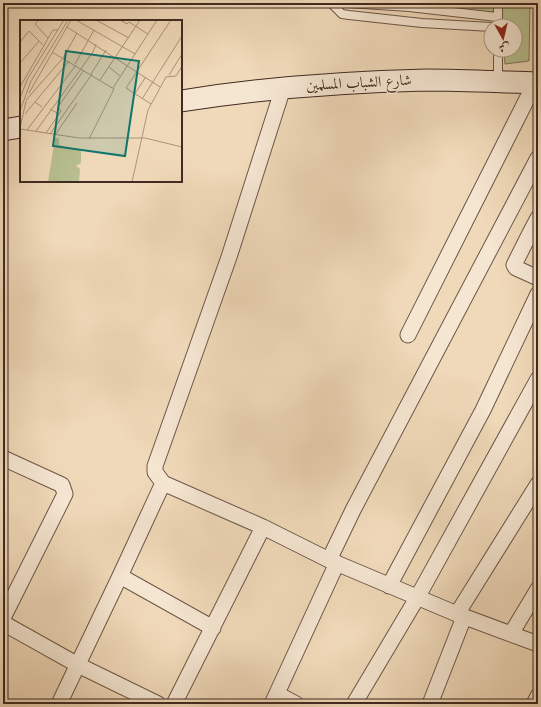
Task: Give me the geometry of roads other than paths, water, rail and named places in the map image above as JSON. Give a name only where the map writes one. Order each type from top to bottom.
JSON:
[{"type":"street","name":"شارع الشباب المسلمين","points":[[182,101],[283,88],[355,83],[402,81],[498,81],[537,83]]},
{"type":"street","points":[[408,335],[537,83]]},
{"type":"street","points":[[283,88],[229,257],[155,466],[155,472],[163,483],[263,527],[333,562],[418,598],[538,644]]},
{"type":"street","points":[[3,130],[20,127]]},
{"type":"street","points":[[296,704],[274,699],[333,562],[353,510],[538,158]]},
{"type":"street","points":[[538,218],[534,237],[514,265],[516,268],[538,278]]},
{"type":"street","points":[[389,586],[483,410],[538,294]]},
{"type":"street","points":[[354,704],[418,598],[538,379]]},
{"type":"street","points":[[3,458],[62,485],[65,494],[3,618]]},
{"type":"street","points":[[59,704],[163,483]]},
{"type":"street","points":[[430,704],[461,615],[538,484]]},
{"type":"street","points":[[174,704],[263,527]]},
{"type":"street","points":[[120,576],[213,628]]},
{"type":"street","points":[[511,634],[538,589]]},
{"type":"street","points":[[3,623],[78,665],[158,704]]},
{"type":"street","points":[[534,704],[538,696]]},
{"type":"lane","points":[[333,5],[347,3],[448,12],[483,19]]},
{"type":"lane","points":[[498,3],[498,18]]},
{"type":"lane","points":[[333,5],[342,14],[483,26]]},
{"type":"lane","points":[[446,24],[448,12]]},
{"type":"lane","points":[[498,58],[498,81]]}]
